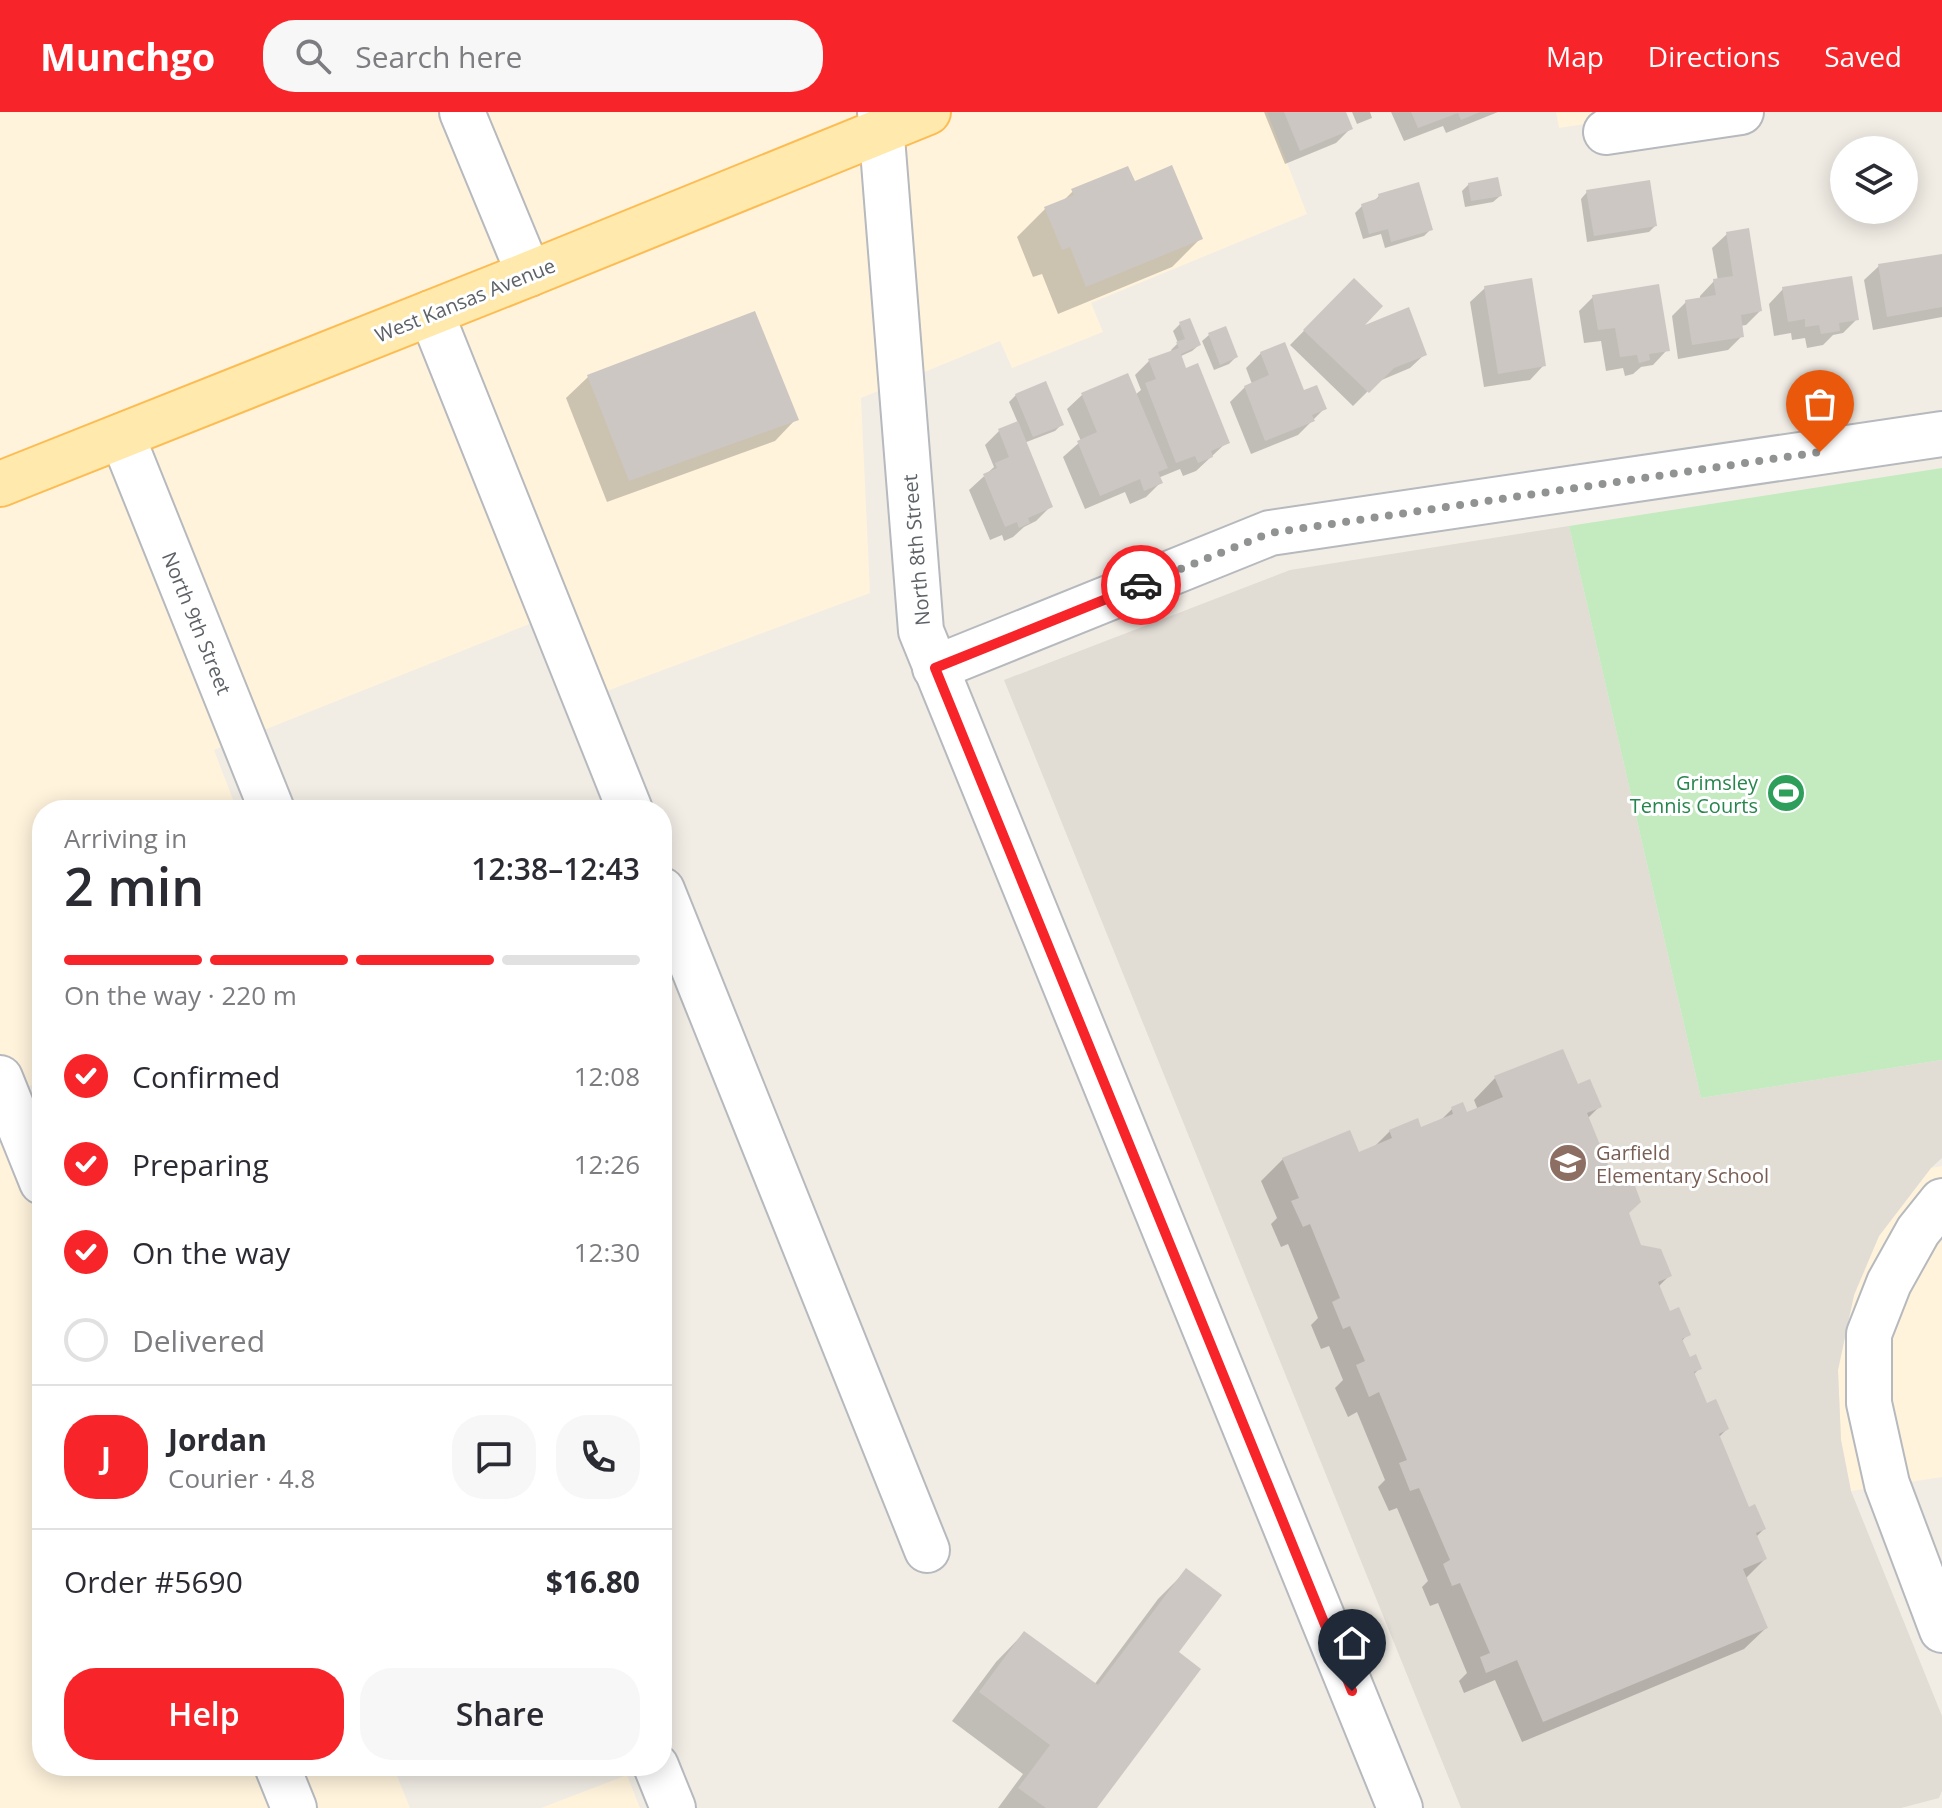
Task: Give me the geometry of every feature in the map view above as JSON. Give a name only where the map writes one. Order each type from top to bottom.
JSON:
[{"type":"main road","name":"West Kansas Avenue","points":[[0,484],[529,274],[881,121],[928,112]]},
{"type":"street","points":[[462,112],[529,274]]},
{"type":"street","points":[[1606,132],[1741,112]]},
{"type":"street","name":"North 8th Street","points":[[881,121],[921,631],[1400,1808]]},
{"type":"street","points":[[431,313],[626,800]]},
{"type":"street","points":[[935,668],[1270,533],[1942,434]]},
{"type":"street","name":"North 9th Street","points":[[122,436],[268,800]]},
{"type":"street","points":[[672,915],[927,1550]]},
{"type":"street","points":[[0,1078],[32,1157]]},
{"type":"street","points":[[1942,1201],[1918,1231],[1889,1283],[1869,1334],[1869,1403],[1887,1484],[1942,1630]]},
{"type":"street","points":[[281,1776],[294,1808]]},
{"type":"street","points":[[660,1776],[673,1808]]},
{"type":"shaded area","points":[[0,112],[1267,112],[1307,214],[1091,303],[1103,332],[1012,368],[1000,341],[861,398],[870,593],[596,695],[542,619],[214,750],[233,800],[32,800],[32,1085],[22,1089],[32,1114],[32,1776],[397,1776],[410,1808],[0,1808]]},
{"type":"shaded area","points":[[1556,112],[1662,112],[1559,128]]},
{"type":"shaded area","name":"Garfield Elementary School","points":[[1569,526],[1701,1098],[1942,1060],[1942,1158],[1879,1236],[1854,1295],[1838,1370],[1841,1440],[1851,1491],[1942,1716],[1942,1791],[1939,1798],[1901,1808],[1461,1808],[1004,680],[1290,570]]},
{"type":"shaded area","points":[[1942,1166],[1942,1477],[1851,1491],[1841,1440],[1838,1370],[1854,1295],[1879,1236],[1931,1168]]},
{"type":"shaded area","points":[[627,1776],[640,1808],[541,1808]]},
{"type":"green space","name":"Grimsley Tennis Courts","points":[[1942,468],[1942,1060],[1701,1098],[1569,526]]},
{"type":"building","points":[[1284,112],[1346,112],[1353,129],[1300,151]]},
{"type":"building","points":[[1411,112],[1480,112],[1461,120],[1458,113],[1418,128]]},
{"type":"building","points":[[1172,165],[1203,239],[1086,287],[1070,247],[1062,250],[1044,207],[1074,195],[1071,189],[1128,166],[1135,181]]},
{"type":"building","points":[[1498,177],[1502,196],[1471,201],[1468,183]]},
{"type":"building","points":[[1650,180],[1657,226],[1594,236],[1586,190]]},
{"type":"building","points":[[1419,182],[1433,230],[1391,242],[1388,229],[1369,234],[1361,204],[1379,198],[1378,194]]},
{"type":"building","points":[[1749,228],[1762,311],[1741,315],[1744,337],[1692,345],[1685,300],[1716,295],[1713,279],[1733,276],[1726,232]]},
{"type":"building","points":[[1942,254],[1942,307],[1887,317],[1878,264]]},
{"type":"building","points":[[1852,276],[1859,320],[1839,323],[1840,331],[1821,334],[1819,325],[1805,327],[1805,319],[1788,322],[1782,287]]},
{"type":"building","points":[[1354,278],[1383,306],[1365,325],[1409,307],[1427,355],[1394,368],[1369,393],[1303,330]]},
{"type":"building","points":[[1532,278],[1546,366],[1498,374],[1484,286]]},
{"type":"building","points":[[1659,284],[1670,351],[1649,354],[1650,360],[1639,363],[1637,355],[1620,357],[1615,328],[1598,330],[1592,295]]},
{"type":"building","points":[[755,311],[799,420],[629,481],[587,375]]},
{"type":"building","points":[[1190,318],[1201,345],[1181,354],[1186,368],[1198,363],[1230,443],[1211,451],[1213,457],[1198,463],[1195,456],[1176,463],[1145,383],[1156,379],[1148,359],[1179,348],[1176,342],[1185,339],[1179,322]]},
{"type":"building","points":[[1226,326],[1238,357],[1220,365],[1208,333]]},
{"type":"building","points":[[1285,342],[1304,390],[1317,385],[1327,409],[1312,415],[1315,421],[1265,441],[1244,386],[1269,375],[1260,352]]},
{"type":"building","points":[[1128,373],[1168,468],[1158,472],[1163,483],[1144,491],[1140,479],[1100,496],[1077,441],[1097,432],[1081,393]]},
{"type":"building","points":[[1046,381],[1064,425],[1033,437],[1015,394]]},
{"type":"building","points":[[1018,421],[1053,507],[1028,518],[1030,523],[1019,528],[1017,522],[1005,527],[983,474],[997,468],[995,463],[1009,457],[998,429]]},
{"type":"building","points":[[1563,1049],[1578,1084],[1590,1079],[1602,1107],[1587,1113],[1616,1184],[1635,1186],[1641,1202],[1629,1213],[1641,1245],[1661,1249],[1672,1276],[1658,1282],[1670,1311],[1679,1307],[1691,1335],[1682,1339],[1690,1357],[1696,1354],[1702,1369],[1694,1372],[1707,1403],[1716,1399],[1729,1429],[1719,1434],[1749,1507],[1755,1504],[1766,1529],[1756,1533],[1767,1559],[1743,1569],[1768,1628],[1543,1722],[1517,1660],[1486,1673],[1480,1657],[1490,1653],[1460,1583],[1452,1586],[1443,1564],[1450,1560],[1419,1488],[1410,1491],[1399,1463],[1407,1460],[1379,1392],[1369,1397],[1356,1365],[1365,1361],[1350,1326],[1343,1329],[1332,1302],[1340,1298],[1310,1224],[1303,1227],[1291,1201],[1299,1198],[1282,1158],[1350,1130],[1359,1152],[1392,1138],[1389,1130],[1418,1118],[1421,1127],[1453,1114],[1451,1107],[1463,1102],[1467,1112],[1503,1097],[1494,1076]]},
{"type":"building","points":[[1186,1568],[1222,1595],[1179,1652],[1201,1669],[1097,1808],[1046,1808],[1018,1788],[1050,1745],[979,1692],[1024,1631],[1098,1685]]},
{"type":"way so far","points":[[1141,585],[1270,533],[1820,452]]},
{"type":"place","name":"Grimsley Tennis Courts","points":[[1786,793]]},
{"type":"place","name":"Garfield Elementary School","points":[[1568,1163]]},
{"type":"route","points":[[1141,585],[935,668],[1352,1691]]}]
